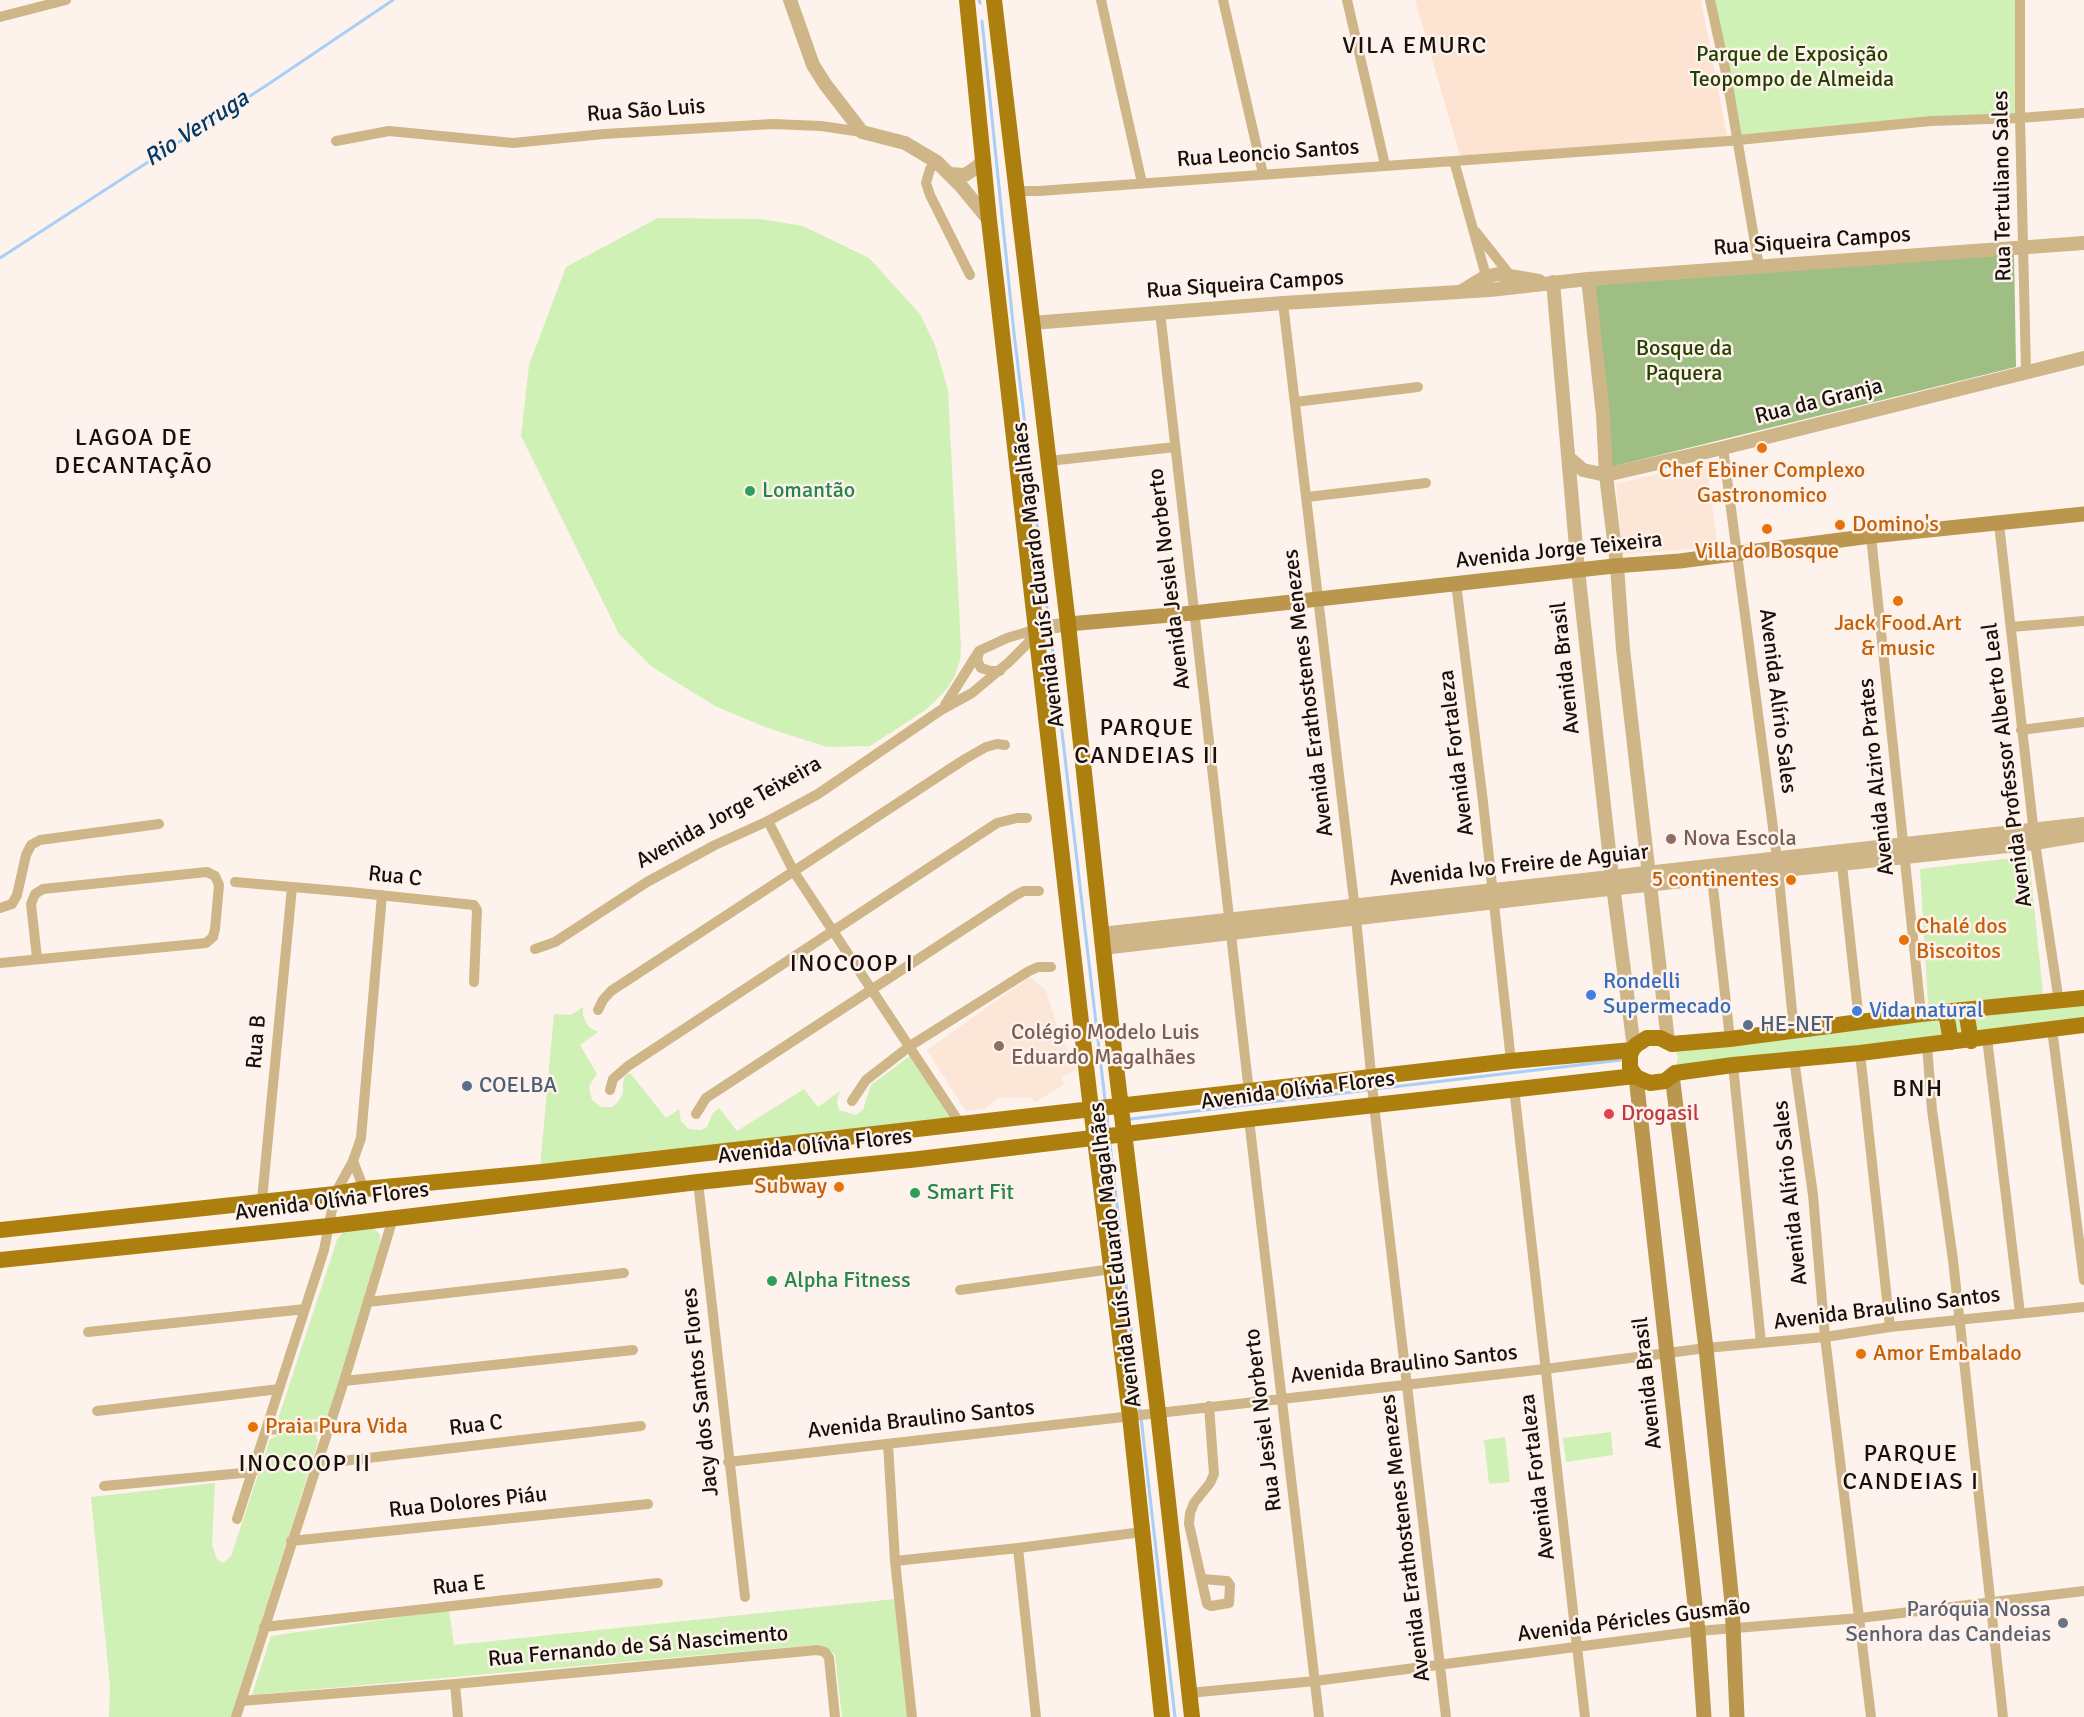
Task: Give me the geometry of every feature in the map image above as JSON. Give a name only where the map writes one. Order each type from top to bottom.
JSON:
[{"type":"main road","name":"Avenida Luís Eduardo Magalhães","points":[[967,0],[1034,630],[1091,1111],[1133,1415],[1142,1532],[1162,1717]]},
{"type":"main road","name":"Avenida Luís Eduardo Magalhães","points":[[994,0],[1068,624],[1154,1412],[1192,1717]]},
{"type":"main road","points":[[968,23],[980,15],[991,15],[996,20]]},
{"type":"main road","name":"Avenida Jorge Teixeira","points":[[1068,624],[1193,613],[1456,583],[1680,561],[1871,536],[2084,514]]},
{"type":"main road","name":"Avenida Olívia Flores","points":[[0,1230],[1091,1111],[1634,1047],[1647,1038],[1660,1038],[1670,1043],[1730,1039],[1859,1021],[2084,999]]},
{"type":"main road","points":[[1966,1011],[1979,1040]]},
{"type":"main road","points":[[1946,1013],[1951,1042]]},
{"type":"main road","name":"Avenida Olívia Flores","points":[[0,1260],[329,1226],[1635,1076],[1650,1083],[1665,1081],[1674,1074],[1733,1065],[1979,1040],[2084,1025]]},
{"type":"main road","points":[[1670,1043],[1678,1057],[1674,1074],[1706,1348],[1734,1627],[1737,1717]]},
{"type":"main road","name":"Avenida Brasil","points":[[1634,1047],[1630,1056],[1630,1068],[1635,1076],[1668,1354],[1698,1631],[1704,1717]]},
{"type":"main road","points":[[910,1131],[905,1142],[906,1149],[919,1159]]},
{"type":"main road","points":[[880,1134],[889,1149],[881,1163]]},
{"type":"main road","points":[[400,1217],[412,1205],[406,1185]]},
{"type":"main road","points":[[65,1254],[56,1246],[53,1239],[58,1229],[66,1223]]},
{"type":"street","points":[[0,17],[66,0]]},
{"type":"street","points":[[790,0],[813,65],[862,132]]},
{"type":"street","points":[[1101,0],[1142,183]]},
{"type":"street","points":[[1223,0],[1263,174]]},
{"type":"street","points":[[1347,0],[1385,165]]},
{"type":"street","points":[[1710,0],[1726,73],[1759,267]]},
{"type":"street","name":"Rua Tertuliano Sales","points":[[2020,0],[2020,118],[2026,371]]},
{"type":"street","name":"Rua Leoncio Santos","points":[[1016,191],[1454,161],[1931,121],[2084,113]]},
{"type":"street","name":"Rua São Luis","points":[[336,141],[389,131],[513,143],[604,134],[773,124],[821,126],[862,132],[904,143],[938,162],[962,186],[989,220]]},
{"type":"street","points":[[949,174],[964,175],[977,167],[984,159]]},
{"type":"street","points":[[1454,161],[1488,283]]},
{"type":"street","points":[[938,162],[930,169],[927,183],[930,195],[970,274]]},
{"type":"street","points":[[1472,227],[1510,282]]},
{"type":"street","name":"Rua Siqueira Campos","points":[[1032,323],[1462,291],[1488,283],[1498,274],[1510,282],[1548,282],[2084,243]]},
{"type":"street","points":[[1588,279],[1603,416],[1606,475],[1617,566],[1623,650],[1670,1043]]},
{"type":"street","name":"Avenida Brasil","points":[[1548,282],[1569,458],[1578,570],[1613,884],[1634,1047]]},
{"type":"street","name":"Avenida Erathostenes Menezes","points":[[1283,303],[1355,911],[1374,1105],[1446,1717]]},
{"type":"street","name":"Avenida Jesiel Norberto","points":[[1160,312],[1249,1092]]},
{"type":"street","name":"Rua da Granja","points":[[1606,475],[2084,358]]},
{"type":"street","points":[[1295,402],[1418,387]]},
{"type":"street","points":[[1049,461],[1174,447]]},
{"type":"street","name":"Avenida Alírio Sales","points":[[1723,448],[1777,865],[1794,1031]]},
{"type":"street","points":[[1569,458],[1583,470],[1606,475]]},
{"type":"street","points":[[1307,497],[1426,483]]},
{"type":"street","name":"Avenida Professor Alberto Leal","points":[[1999,524],[2021,730],[2059,1002]]},
{"type":"street","name":"Avenida Alziro Prates","points":[[1871,536],[1921,1014]]},
{"type":"street","name":"Avenida Fortaleza","points":[[1456,583],[1511,1061]]},
{"type":"street","points":[[2011,627],[2084,621]]},
{"type":"street","name":"Avenida Jorge Teixeira","points":[[941,710],[951,698],[979,651],[1007,638],[1068,624]]},
{"type":"street","name":"Avenida Jorge Teixeira","points":[[536,949],[555,942],[657,877],[715,845],[768,821],[818,794],[941,710],[972,693],[1000,671],[1027,644],[1034,630]]},
{"type":"street","points":[[979,651],[977,660],[981,668],[1000,671]]},
{"type":"street","points":[[2021,730],[2084,722]]},
{"type":"street","points":[[598,1010],[610,991],[965,759],[986,747],[997,744],[1005,745]]},
{"type":"street","points":[[610,1090],[613,1079],[619,1072],[997,823],[1027,818]]},
{"type":"street","points":[[768,821],[794,872],[961,1125]]},
{"type":"street","points":[[0,908],[12,904],[17,895],[26,855],[31,845],[40,840],[159,824]]},
{"type":"street","name":"Avenida Ivo Freire de Aguiar","points":[[2035,836],[2084,824]]},
{"type":"street","name":"Avenida Ivo Freire de Aguiar","points":[[1102,941],[1229,918],[1355,911],[2035,836],[2084,835]]},
{"type":"street","name":"Avenida Ivo Freire de Aguiar","points":[[1650,879],[1712,878],[1777,865],[1842,865],[1905,851]]},
{"type":"street","points":[[1842,865],[1859,1021]]},
{"type":"street","points":[[0,963],[206,943],[213,937],[215,929],[219,885],[215,876],[207,872],[43,889],[35,894],[31,904],[37,958]]},
{"type":"street","points":[[1712,878],[1730,1039]]},
{"type":"street","name":"Rua C","points":[[235,882],[474,906],[477,910],[474,982]]},
{"type":"street","name":"Rua B","points":[[262,1200],[292,887]]},
{"type":"street","points":[[696,1114],[706,1098],[1016,894],[1024,891],[1039,891]]},
{"type":"street","points":[[237,1519],[324,1250],[335,1194],[353,1161],[361,1138],[382,895]]},
{"type":"street","name":"Avenida Ivo Freire de Aguiar","points":[[1102,941],[1231,934],[1355,911]]},
{"type":"street","points":[[852,1101],[866,1080],[910,1046],[1029,971],[1038,967],[1051,967]]},
{"type":"street","points":[[2052,1029],[2084,1280]]},
{"type":"street","points":[[1979,1040],[2020,1313]]},
{"type":"street","points":[[1927,1045],[1932,1110],[1959,1321],[2003,1717]]},
{"type":"street","points":[[1860,1053],[1890,1327]]},
{"type":"street","name":"Avenida Alírio Sales","points":[[1794,1059],[1813,1195],[1825,1337],[1871,1717]]},
{"type":"street","points":[[1733,1065],[1761,1343]]},
{"type":"street","name":"Avenida Fortaleza","points":[[1514,1089],[1586,1717]]},
{"type":"street","name":"Rua Jesiel Norberto","points":[[1249,1119],[1319,1717]]},
{"type":"street","points":[[353,1161],[364,1189]]},
{"type":"street","name":"Jacy dos Santos Flores","points":[[698,1182],[745,1597]]},
{"type":"street","points":[[236,1717],[368,1302],[400,1217]]},
{"type":"street","points":[[960,1290],[1112,1269]]},
{"type":"street","points":[[368,1302],[624,1273]]},
{"type":"street","name":"Avenida Braulino Santos","points":[[728,1462],[1545,1369],[1706,1348],[1825,1337],[1890,1327],[2084,1307]]},
{"type":"street","points":[[88,1332],[305,1309]]},
{"type":"street","points":[[344,1382],[633,1350]]},
{"type":"street","points":[[98,1411],[279,1389]]},
{"type":"street","points":[[1202,1579],[1189,1524],[1194,1503],[1210,1483],[1214,1474],[1209,1406]]},
{"type":"street","points":[[267,1430],[329,1426]]},
{"type":"street","name":"Rua C","points":[[317,1464],[641,1426]]},
{"type":"street","points":[[888,1444],[895,1561],[912,1717]]},
{"type":"street","points":[[104,1486],[253,1472]]},
{"type":"street","name":"Rua Dolores Piáu","points":[[291,1541],[648,1504]]},
{"type":"street","points":[[895,1561],[1142,1532]]},
{"type":"street","points":[[1018,1548],[1036,1717]]},
{"type":"street","name":"Rua E","points":[[264,1627],[658,1583]]},
{"type":"street","name":"Avenida Péricles Gusmão","points":[[1189,1693],[1315,1681],[1698,1631],[1860,1618],[2084,1591]]},
{"type":"street","name":"Rua Fernando de Sá Nascimento","points":[[241,1701],[455,1684],[817,1650],[825,1652],[830,1658],[835,1717]]},
{"type":"street","points":[[455,1684],[458,1717]]},
{"type":"shaded area","points":[[1415,0],[1701,0],[1728,141],[1464,160],[1459,152]]},
{"type":"shaded area","points":[[1706,462],[1718,547],[1623,554],[1616,484]]},
{"type":"shaded area","name":"Colégio Modelo Luis Eduardo Magalhães","points":[[1030,977],[1046,990],[1062,1043],[1070,1052],[1077,1069],[1062,1077],[1064,1084],[1036,1102],[1030,1098],[999,1098],[984,1109],[966,1111],[927,1050]]},
{"type":"green space","name":"Parque de Exposição Teopompo de Almeida","points":[[1714,0],[2015,0],[2020,118],[1735,140]]},
{"type":"green space","name":"Lomantão","points":[[658,218],[760,219],[803,226],[869,258],[920,314],[935,345],[948,390],[960,660],[955,676],[946,690],[927,709],[870,746],[827,747],[765,727],[715,706],[652,667],[619,634],[521,436],[529,365],[566,267]]},
{"type":"green space","name":"Bosque da Paquera","points":[[2014,252],[2016,367],[1611,467],[1588,284]]},
{"type":"green space","points":[[2029,856],[2043,994],[1928,1005],[1920,869]]},
{"type":"green space","points":[[2084,998],[2084,1025],[1675,1073],[1678,1057],[1671,1043]]},
{"type":"green space","points":[[583,1007],[583,1016],[589,1027],[598,1032],[580,1045],[597,1074],[589,1086],[592,1100],[601,1107],[612,1107],[619,1101],[623,1093],[625,1076],[630,1073],[666,1118],[679,1109],[681,1122],[689,1129],[701,1130],[707,1127],[713,1113],[719,1108],[737,1131],[804,1089],[818,1107],[840,1091],[837,1102],[839,1110],[856,1115],[863,1110],[871,1085],[911,1055],[951,1120],[540,1167],[554,1014],[571,1015]]},
{"type":"green space","points":[[372,1227],[380,1234],[380,1244],[328,1418],[283,1422],[279,1416],[337,1240],[344,1230]]},
{"type":"green space","points":[[1611,1432],[1613,1455],[1566,1462],[1563,1438]]},
{"type":"green space","points":[[280,1434],[316,1435],[318,1443],[231,1717],[109,1717],[110,1686],[91,1497],[215,1483],[212,1545],[217,1559],[223,1563],[231,1556],[270,1439]]},
{"type":"green space","points":[[1505,1437],[1510,1482],[1489,1484],[1484,1440]]},
{"type":"green space","points":[[895,1599],[909,1717],[842,1717],[835,1655],[826,1647],[814,1645],[252,1695],[271,1636],[449,1610],[454,1645]]},
{"type":"waterway","name":"Rio Verruga","points":[[0,258],[270,83],[393,0]]},
{"type":"waterway","points":[[982,21],[1014,333],[1048,615]]},
{"type":"waterway","points":[[1051,638],[1105,1100]]},
{"type":"waterway","points":[[1375,1089],[1621,1060]]},
{"type":"waterway","points":[[1131,1119],[1369,1090]]},
{"type":"waterway","points":[[1107,1115],[1108,1130]]},
{"type":"waterway","points":[[1110,1144],[1175,1717]]},
{"type":"place","name":"Chef Ebiner Complexo Gastronomico","points":[[1762,448]]},
{"type":"place","name":"Lomantão","points":[[750,491]]},
{"type":"place","name":"Domino's","points":[[1840,525]]},
{"type":"place","name":"Villa do Bosque","points":[[1767,529]]},
{"type":"place","name":"Jack Food.Art & music","points":[[1898,601]]},
{"type":"place","name":"Nova Escola","points":[[1671,839]]},
{"type":"place","name":"5 continentes","points":[[1791,880]]},
{"type":"place","name":"Chalé dos Biscoitos","points":[[1904,940]]},
{"type":"place","name":"Rondelli Supermecado","points":[[1591,995]]},
{"type":"place","name":"Vida natural","points":[[1857,1011]]},
{"type":"place","name":"HE-NET","points":[[1748,1025]]},
{"type":"place","name":"Colégio Modelo Luis Eduardo Magalhães","points":[[999,1046]]},
{"type":"place","name":"COELBA","points":[[467,1086]]},
{"type":"place","name":"Drogasil","points":[[1609,1114]]},
{"type":"place","name":"Subway","points":[[839,1187]]},
{"type":"place","name":"Smart Fit","points":[[915,1193]]},
{"type":"place","name":"Alpha Fitness","points":[[772,1281]]},
{"type":"place","name":"Amor Embalado","points":[[1861,1354]]},
{"type":"place","name":"Praia Pura Vida","points":[[253,1427]]},
{"type":"place","name":"Paróquia Nossa Senhora das Candeias","points":[[2063,1623]]},
{"type":"district","name":"VILA EMURC","points":[[1415,47]]},
{"type":"district","name":"LAGOA DE DECANTAÇÃO","points":[[134,453]]},
{"type":"district","name":"PARQUE CANDEIAS II","points":[[1147,743]]},
{"type":"district","name":"INOCOOP I","points":[[852,965]]},
{"type":"district","name":"BNH","points":[[1918,1090]]},
{"type":"district","name":"INOCOOP II","points":[[305,1465]]},
{"type":"district","name":"PARQUE CANDEIAS I","points":[[1911,1469]]}]
